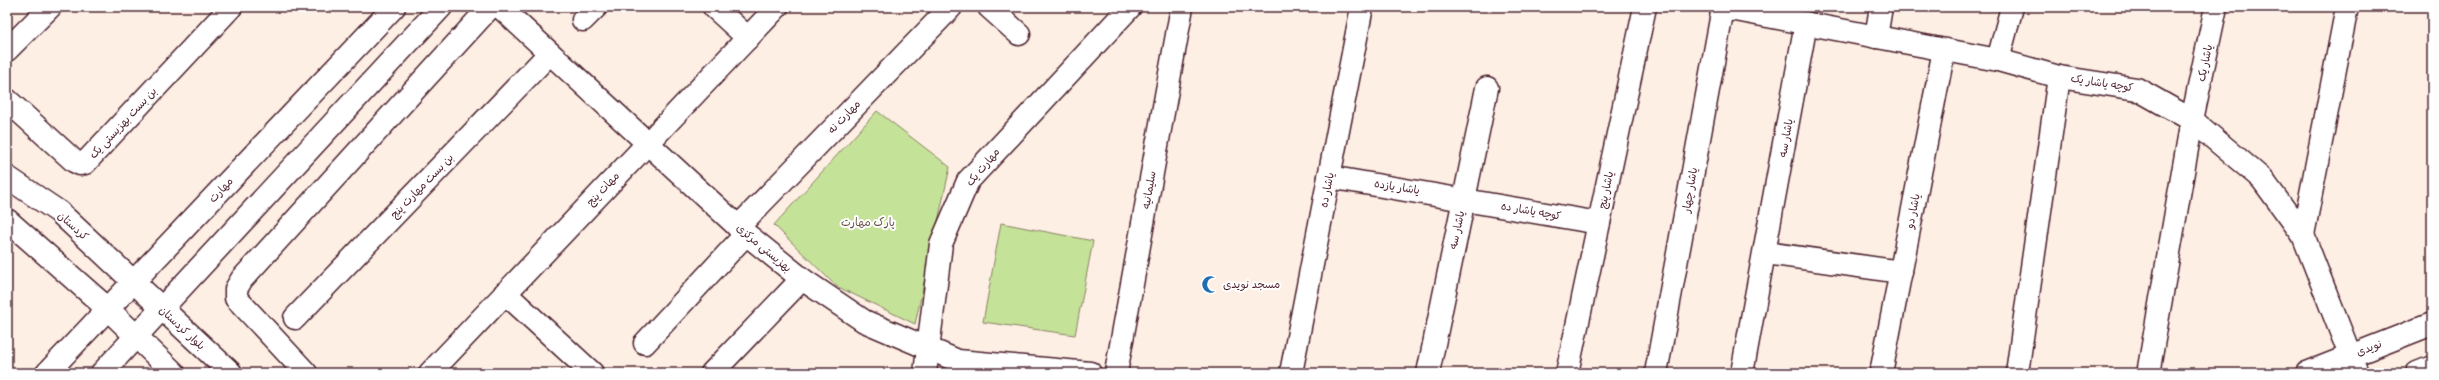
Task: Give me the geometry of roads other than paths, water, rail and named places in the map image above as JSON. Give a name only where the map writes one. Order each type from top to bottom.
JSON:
[{"type":"street","points":[[7,50],[50,7]]},
{"type":"street","name":"بن بست بهزیستی یک","points":[[7,100],[74,161],[80,164],[85,163],[231,7]]},
{"type":"street","name":"مهارت","points":[[47,373],[394,7]]},
{"type":"street","points":[[102,373],[162,310],[441,7]]},
{"type":"street","points":[[306,373],[236,298],[236,289],[242,279],[490,7]]},
{"type":"street","name":"بهزیستی مرکزی","points":[[500,7],[646,144],[742,230],[802,279],[864,321],[958,361],[1090,373]]},
{"type":"street","points":[[714,7],[748,38]]},
{"type":"street","name":"مهات پنج","points":[[430,373],[777,7]]},
{"type":"street","name":"مهارت نه","points":[[645,343],[742,230],[951,7]]},
{"type":"street","points":[[989,7],[1019,34]]},
{"type":"street","name":"مهارت یک","points":[[925,373],[941,244],[968,181],[1130,7]]},
{"type":"street","name":"سلیمانیه","points":[[1116,373],[1182,7]]},
{"type":"street","name":"یاشار ده","points":[[1291,373],[1362,7]]},
{"type":"street","name":"یاشار پنج","points":[[1567,373],[1645,7]]},
{"type":"street","name":"کوچه یاشار یک","points":[[1722,7],[1998,60],[2059,77],[2137,89],[2192,120],[2262,179],[2303,235],[2354,364]]},
{"type":"street","name":"یاشار چهار","points":[[1656,373],[1722,7]]},
{"type":"street","points":[[1876,37],[1881,7]]},
{"type":"street","points":[[1998,60],[2012,7]]},
{"type":"street","name":"یاشار یک","points":[[2149,368],[2192,120],[2216,7]]},
{"type":"street","points":[[2303,235],[2347,7]]},
{"type":"street","name":"یاشار سه","points":[[1742,373],[1766,253],[1806,23]]},
{"type":"street","name":"یاشار دو","points":[[1881,373],[1944,50]]},
{"type":"street","name":"بن بست مهارت پنج","points":[[295,318],[549,54]]},
{"type":"street","points":[[2017,373],[2059,77]]},
{"type":"street","name":"یاشار سه","points":[[1428,373],[1487,88]]},
{"type":"street","name":"کردستان","points":[[7,177],[59,212],[134,282]]},
{"type":"street","name":"یاشار یازده","points":[[1329,177],[1464,198]]},
{"type":"street","name":"کوچه یاشار ده","points":[[1464,198],[1599,223]]},
{"type":"street","points":[[7,220],[108,309],[136,338],[174,373]]},
{"type":"street","points":[[1766,253],[1901,272]]},
{"type":"street","points":[[712,373],[802,279]]},
{"type":"street","name":"بلوار کردستان","points":[[134,282],[162,310],[231,373]]},
{"type":"street","points":[[505,293],[592,373]]},
{"type":"street","name":"نویدی","points":[[2307,373],[2354,364],[2432,324]]},
{"type":"street","points":[[2417,373],[2432,367]]},
{"type":"place","name":"مسجد نویدی","points":[[1210,284]]},
{"type":"park label","name":"پارک مهارت","points":[[868,222]]}]
